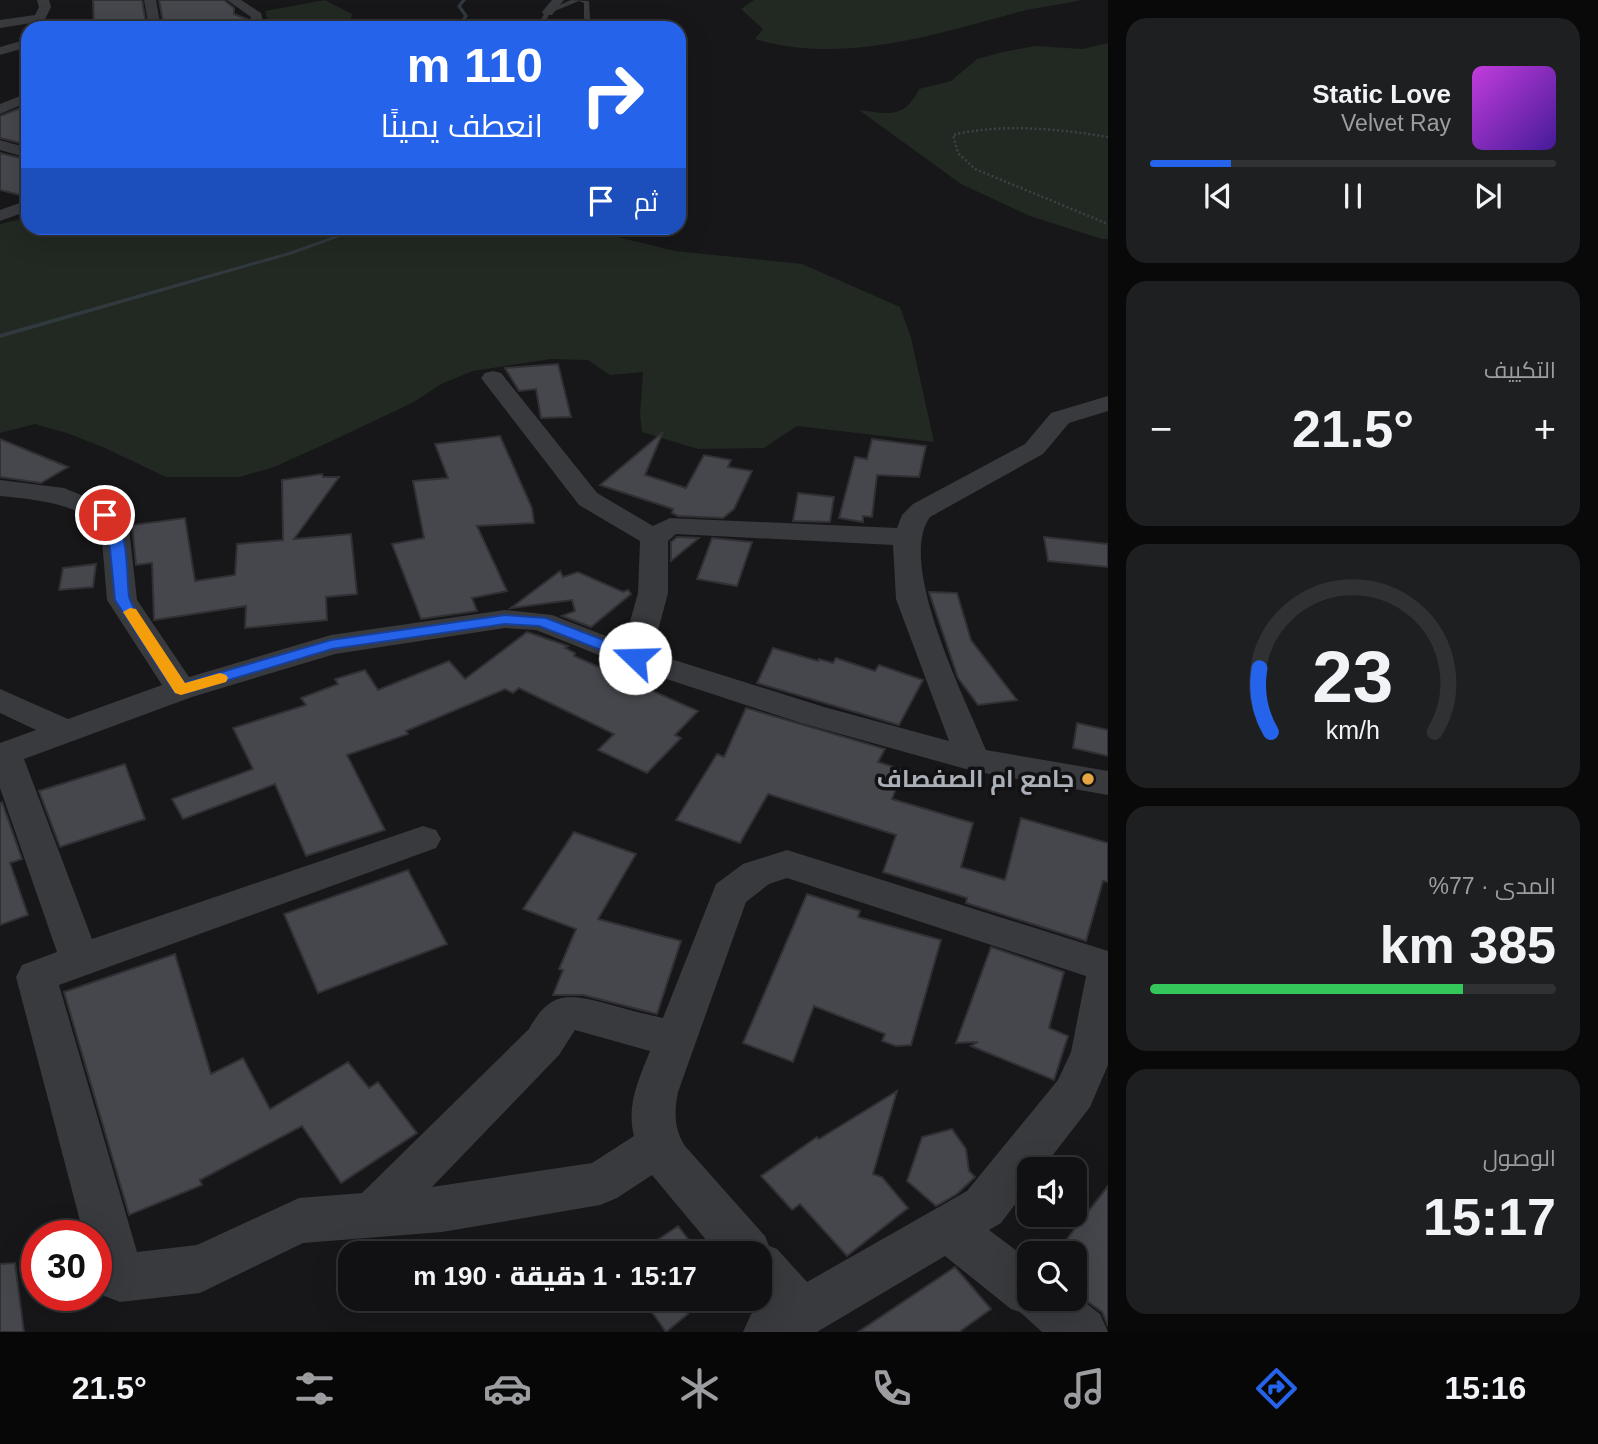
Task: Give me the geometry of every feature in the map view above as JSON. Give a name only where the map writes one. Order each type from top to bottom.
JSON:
[{"type":"street","points":[[39,21],[45,7],[43,0]]},
{"type":"street","points":[[150,0],[154,21]]},
{"type":"street","points":[[233,0],[257,16],[257,21]]},
{"type":"street","points":[[548,12],[558,0]]},
{"type":"street","points":[[0,24],[21,23]]},
{"type":"street","points":[[0,51],[21,45]]},
{"type":"street","points":[[0,109],[21,101]]},
{"type":"street","points":[[0,145],[21,151]]},
{"type":"street","points":[[0,161],[21,154]]},
{"type":"street","points":[[0,216],[21,208]]},
{"type":"street","points":[[493,378],[588,499],[654,538]]},
{"type":"street","points":[[973,759],[911,598],[906,576],[911,526],[920,511],[986,472],[1034,449],[1060,418],[1108,403]]},
{"type":"street","points":[[0,488],[55,494],[105,515],[115,528],[122,600],[181,690]]},
{"type":"street","points":[[654,538],[670,526],[910,537]]},
{"type":"street","points":[[635,658],[653,593],[654,538]]},
{"type":"street","points":[[80,960],[3,754],[181,690],[331,645],[505,620],[541,621],[635,658],[813,715],[973,759],[1108,783]]},
{"type":"street","points":[[0,700],[68,732]]},
{"type":"street","points":[[423,839],[36,977],[120,1278],[200,1269],[299,1221],[442,1209],[600,1183],[658,1146]]},
{"type":"street","points":[[738,1241],[658,1146],[652,1128],[652,1108],[730,894],[757,874],[788,864],[1108,969],[1100,1056],[984,1207],[785,1325],[772,1294]]},
{"type":"street","points":[[373,1215],[544,1042],[556,1020],[573,1012],[676,1040]]},
{"type":"street","points":[[948,1229],[1017,1282]]},
{"type":"street","points":[[1055,1311],[1082,1332]]},
{"type":"lane","points":[[543,21],[548,12],[576,0]]},
{"type":"lane","points":[[581,0],[587,2],[589,21]]},
{"type":"path","points":[[1108,137],[1073,131],[970,131],[953,135],[958,153],[975,169],[1108,225]]},
{"type":"shaded area","points":[[325,0],[352,14],[350,21],[267,21],[265,11]]},
{"type":"shaded area","points":[[754,0],[1081,0],[1026,10],[921,38],[854,48],[820,49],[755,39],[763,29],[741,9]]},
{"type":"shaded area","points":[[1108,43],[1108,239],[1030,216],[961,184],[859,110],[887,113],[902,110],[914,99],[919,89],[951,81],[977,59],[1003,52],[1035,46],[1083,49]]},
{"type":"shaded area","points":[[21,219],[21,235],[609,235],[675,251],[802,264],[900,307],[911,338],[934,442],[797,426],[764,448],[698,449],[642,432],[640,414],[643,372],[610,375],[588,360],[551,359],[473,371],[441,384],[414,402],[274,467],[239,477],[166,477],[105,448],[35,424],[0,433],[0,224]]},
{"type":"building","points":[[93,0],[142,0],[146,21],[94,21]]},
{"type":"building","points":[[159,0],[224,0],[234,8],[234,14],[247,19],[246,21],[163,21]]},
{"type":"building","points":[[21,108],[21,143],[0,138],[0,116]]},
{"type":"building","points":[[0,153],[21,158],[21,195],[0,190]]},
{"type":"building","points":[[558,364],[571,417],[541,418],[536,389],[519,391],[505,368]]},
{"type":"building","points":[[663,432],[645,475],[686,488],[704,455],[731,460],[728,467],[752,471],[734,509],[723,518],[678,516],[672,513],[673,509],[600,485]]},
{"type":"building","points":[[500,436],[532,508],[534,523],[477,526],[507,591],[472,598],[477,611],[421,619],[392,544],[424,538],[413,481],[448,478],[435,444]]},
{"type":"building","points":[[0,439],[68,467],[41,483],[0,477]]},
{"type":"building","points":[[872,439],[926,446],[919,477],[877,475],[872,517],[863,516],[863,522],[839,518],[855,457],[867,459]]},
{"type":"building","points":[[322,474],[323,477],[339,477],[294,539],[351,534],[357,594],[326,597],[327,620],[245,628],[246,606],[154,620],[152,563],[136,565],[132,525],[185,518],[195,581],[235,575],[237,544],[283,540],[282,480]]},
{"type":"building","points":[[798,493],[834,497],[830,522],[793,521]]},
{"type":"building","points":[[677,537],[699,538],[671,561],[671,542]]},
{"type":"building","points":[[1044,537],[1108,544],[1108,567],[1048,561]]},
{"type":"building","points":[[712,538],[752,542],[737,586],[697,579]]},
{"type":"building","points":[[96,564],[93,587],[59,590],[63,568]]},
{"type":"building","points":[[560,571],[563,577],[578,572],[623,592],[628,590],[631,594],[591,627],[562,616],[575,611],[572,600],[511,608]]},
{"type":"building","points":[[929,592],[957,593],[971,640],[1017,700],[978,705],[958,678]]},
{"type":"building","points":[[527,632],[568,646],[565,648],[575,653],[574,656],[698,711],[675,735],[681,738],[647,773],[598,750],[614,734],[519,688],[513,693],[505,689],[406,731],[408,734],[347,755],[385,830],[306,856],[275,784],[183,819],[172,799],[253,769],[233,728],[306,705],[301,698],[338,684],[335,679],[365,670],[378,690],[449,661],[465,679]]},
{"type":"building","points":[[773,648],[818,661],[819,659],[833,663],[836,658],[875,671],[879,665],[923,680],[899,725],[757,683]]},
{"type":"building","points":[[746,708],[885,749],[878,762],[903,770],[892,799],[973,823],[961,867],[1005,880],[1021,818],[1108,843],[1108,882],[1103,881],[1086,941],[966,903],[967,898],[883,872],[896,835],[768,794],[740,843],[676,820],[717,754],[724,757]]},
{"type":"building","points":[[1077,723],[1108,730],[1108,756],[1073,748]]},
{"type":"building","points":[[125,764],[145,819],[60,847],[39,791]]},
{"type":"building","points":[[2,802],[22,859],[10,863],[28,915],[0,925],[0,803]]},
{"type":"building","points":[[574,832],[636,854],[598,919],[681,941],[657,1014],[583,995],[553,995],[563,970],[559,969],[576,929],[523,909]]},
{"type":"building","points":[[408,870],[447,944],[318,993],[284,914]]},
{"type":"building","points":[[807,894],[860,911],[858,917],[941,940],[911,1045],[896,1046],[882,1041],[885,1034],[814,1006],[793,1062],[743,1043]]},
{"type":"building","points":[[991,947],[1064,972],[1049,1028],[1068,1036],[1054,1080],[971,1046],[978,1042],[956,1043]]},
{"type":"building","points":[[175,954],[211,1074],[243,1058],[270,1109],[348,1062],[369,1088],[378,1082],[417,1133],[341,1183],[302,1126],[200,1180],[202,1185],[129,1215],[64,992]]},
{"type":"building","points":[[897,1091],[873,1174],[882,1177],[908,1208],[847,1256],[800,1204],[792,1210],[761,1176],[817,1137],[819,1139]]},
{"type":"building","points":[[952,1129],[966,1149],[969,1171],[975,1177],[957,1194],[936,1206],[907,1181],[922,1137]]},
{"type":"building","points":[[1108,1186],[1108,1326],[1102,1312],[1087,1301],[1087,1241],[1065,1241],[1076,1227],[1087,1227],[1087,1213]]},
{"type":"building","points":[[678,1226],[690,1241],[656,1241]]},
{"type":"building","points":[[15,1263],[24,1332],[0,1332],[0,1264]]},
{"type":"building","points":[[955,1267],[991,1309],[959,1332],[858,1332]]},
{"type":"building","points":[[651,1311],[686,1311],[688,1314],[666,1332]]},
{"type":"waterway","points":[[463,21],[466,16],[459,6],[464,0]]},
{"type":"waterway","points":[[0,336],[291,253],[341,235]]},
{"type":"slow traffic","points":[[130,612],[181,690],[220,678]]},
{"type":"place","name":"جامع ام الصفصاف","points":[[1088,779]]},
{"type":"route","points":[[105,515],[115,528],[122,600],[181,690],[331,645],[505,620],[541,621],[635,658]]}]
